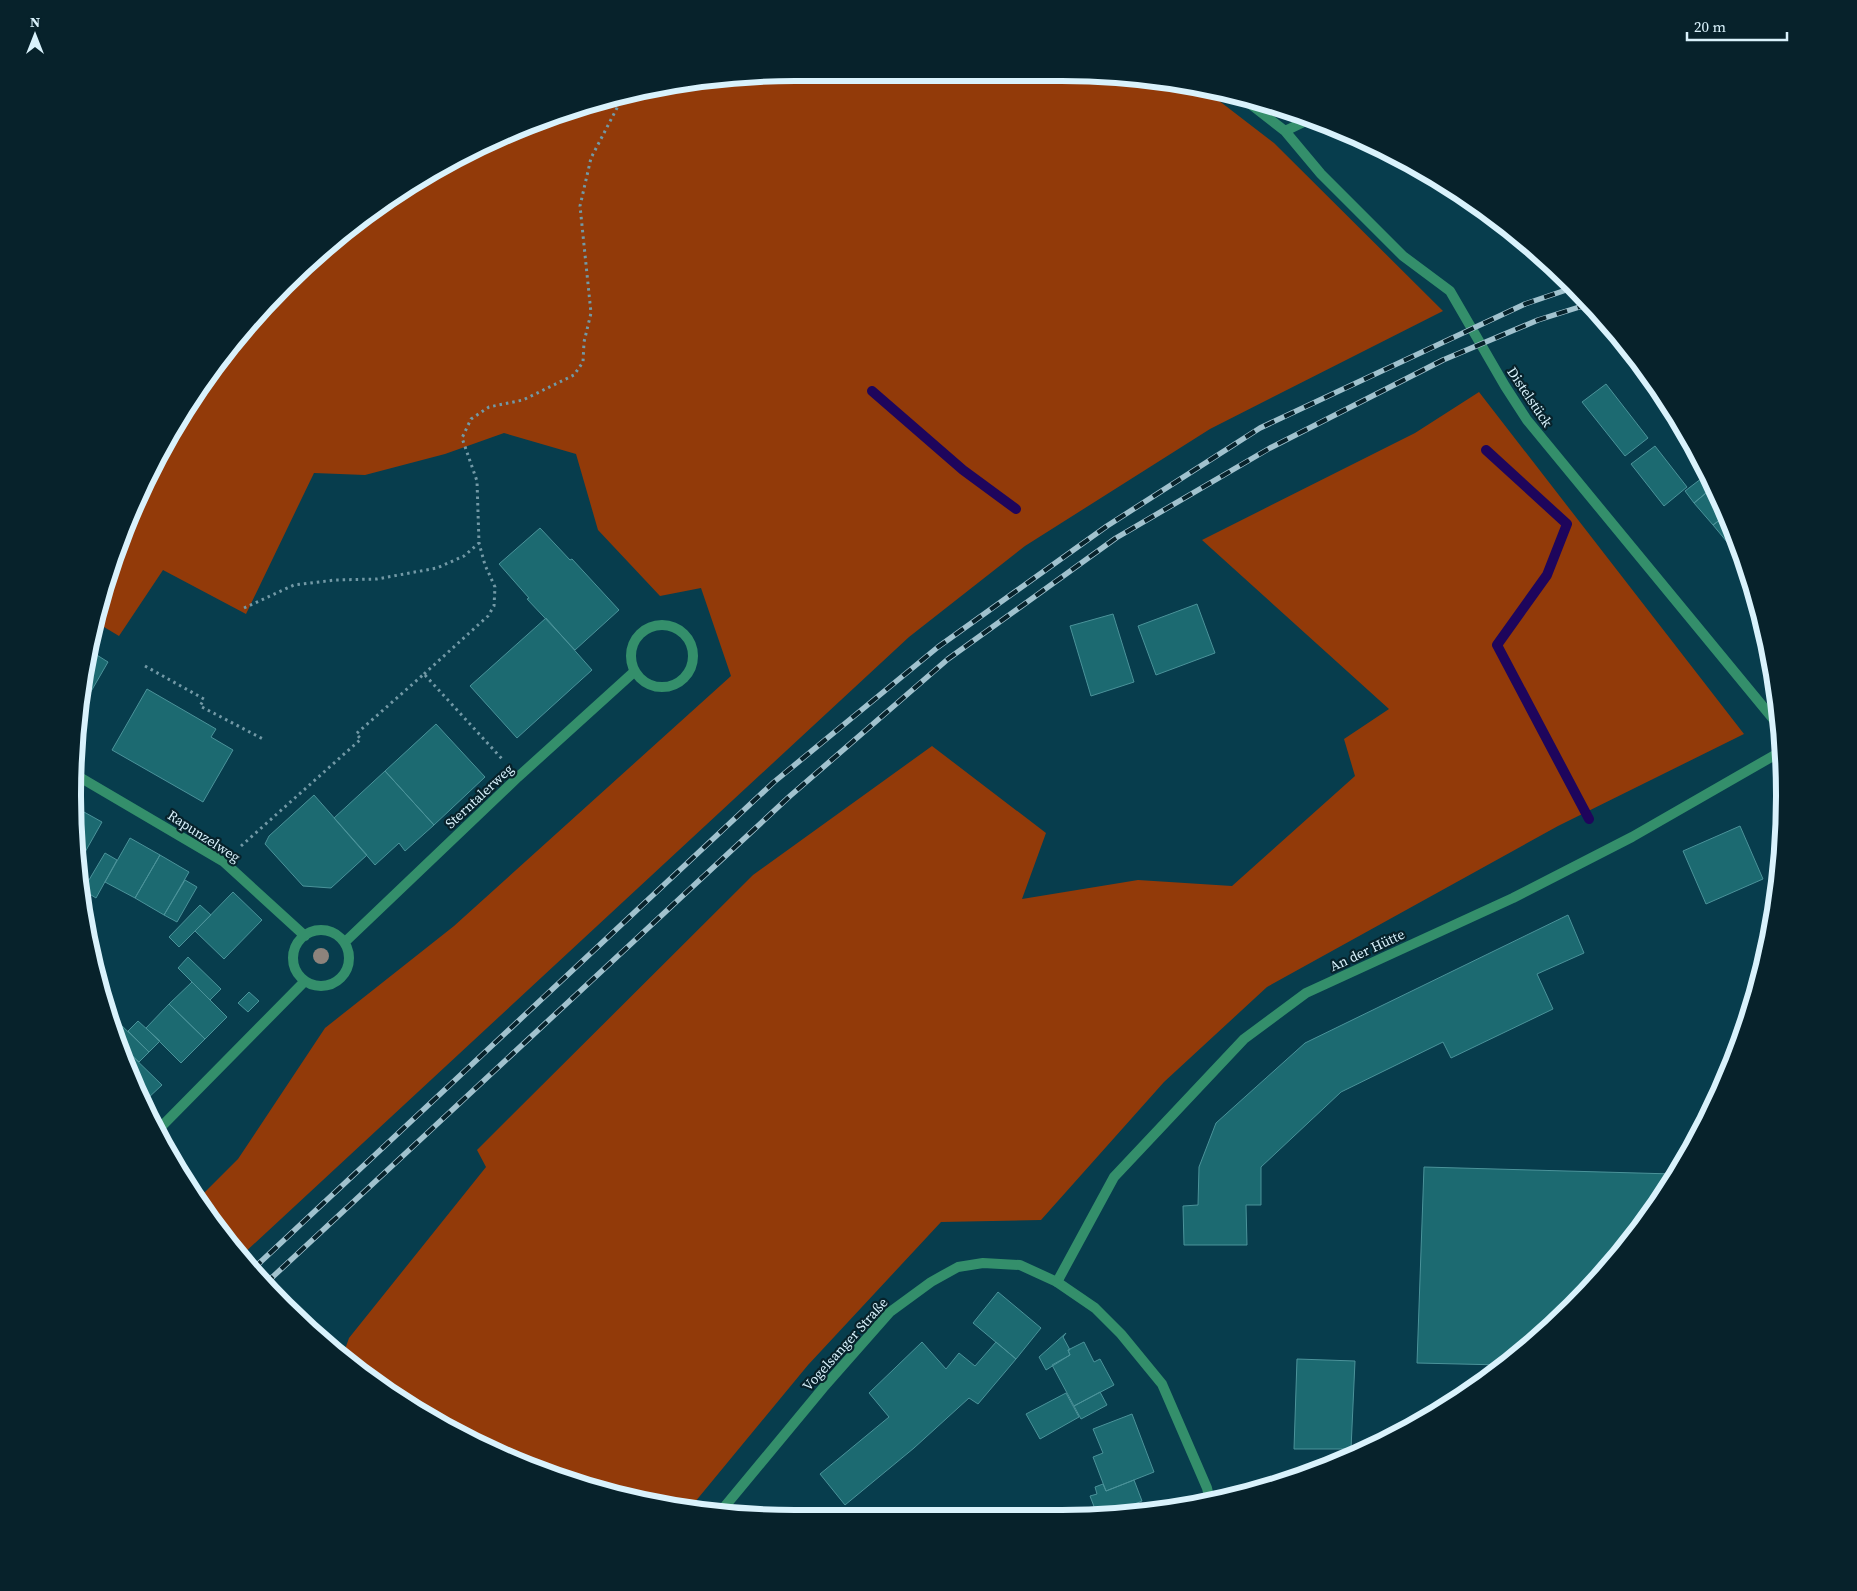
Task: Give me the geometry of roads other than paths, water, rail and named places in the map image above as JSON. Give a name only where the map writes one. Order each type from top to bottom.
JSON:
[{"type":"street","name":"Distelstück","points":[[1257,109],[1285,131],[1321,174],[1403,256],[1450,291],[1527,420],[1771,717]]},
{"type":"street","points":[[1285,131],[1301,123]]},
{"type":"street","points":[[660,625],[674,628],[685,635],[692,648],[693,658],[690,669],[684,678],[676,684],[665,687],[654,686],[644,681],[635,671],[631,650],[637,638],[647,629],[660,625]]},
{"type":"street","name":"Sterntalerweg","points":[[344,942],[518,777],[635,671]]},
{"type":"street","name":"An der Hütte","points":[[1057,1282],[1114,1177],[1244,1040],[1306,993],[1513,898],[1632,837],[1774,755]]},
{"type":"street","name":"Rapunzelweg","points":[[82,777],[224,862],[305,936]]},
{"type":"street","points":[[315,931],[326,931],[336,935],[344,942],[348,950],[349,964],[341,978],[328,986],[312,985],[299,975],[293,958],[299,942],[305,936],[315,931]]},
{"type":"street","points":[[163,1125],[305,981]]},
{"type":"street","name":"Vogelsanger Straße","points":[[724,1506],[823,1388],[890,1312],[931,1282],[958,1267],[983,1263],[1020,1265],[1057,1282],[1095,1308],[1121,1334],[1162,1384],[1208,1494]]},
{"type":"waterway","points":[[872,391],[963,470],[1016,509]]},
{"type":"waterway","points":[[1486,450],[1567,524],[1547,575],[1497,645],[1589,819]]},
{"type":"railway","points":[[257,1265],[774,782],[938,647],[1107,526],[1260,428],[1525,304],[1567,290]]},
{"type":"railway","points":[[270,1279],[790,796],[948,659],[1116,538],[1270,448],[1443,360],[1538,320],[1582,306]]}]
